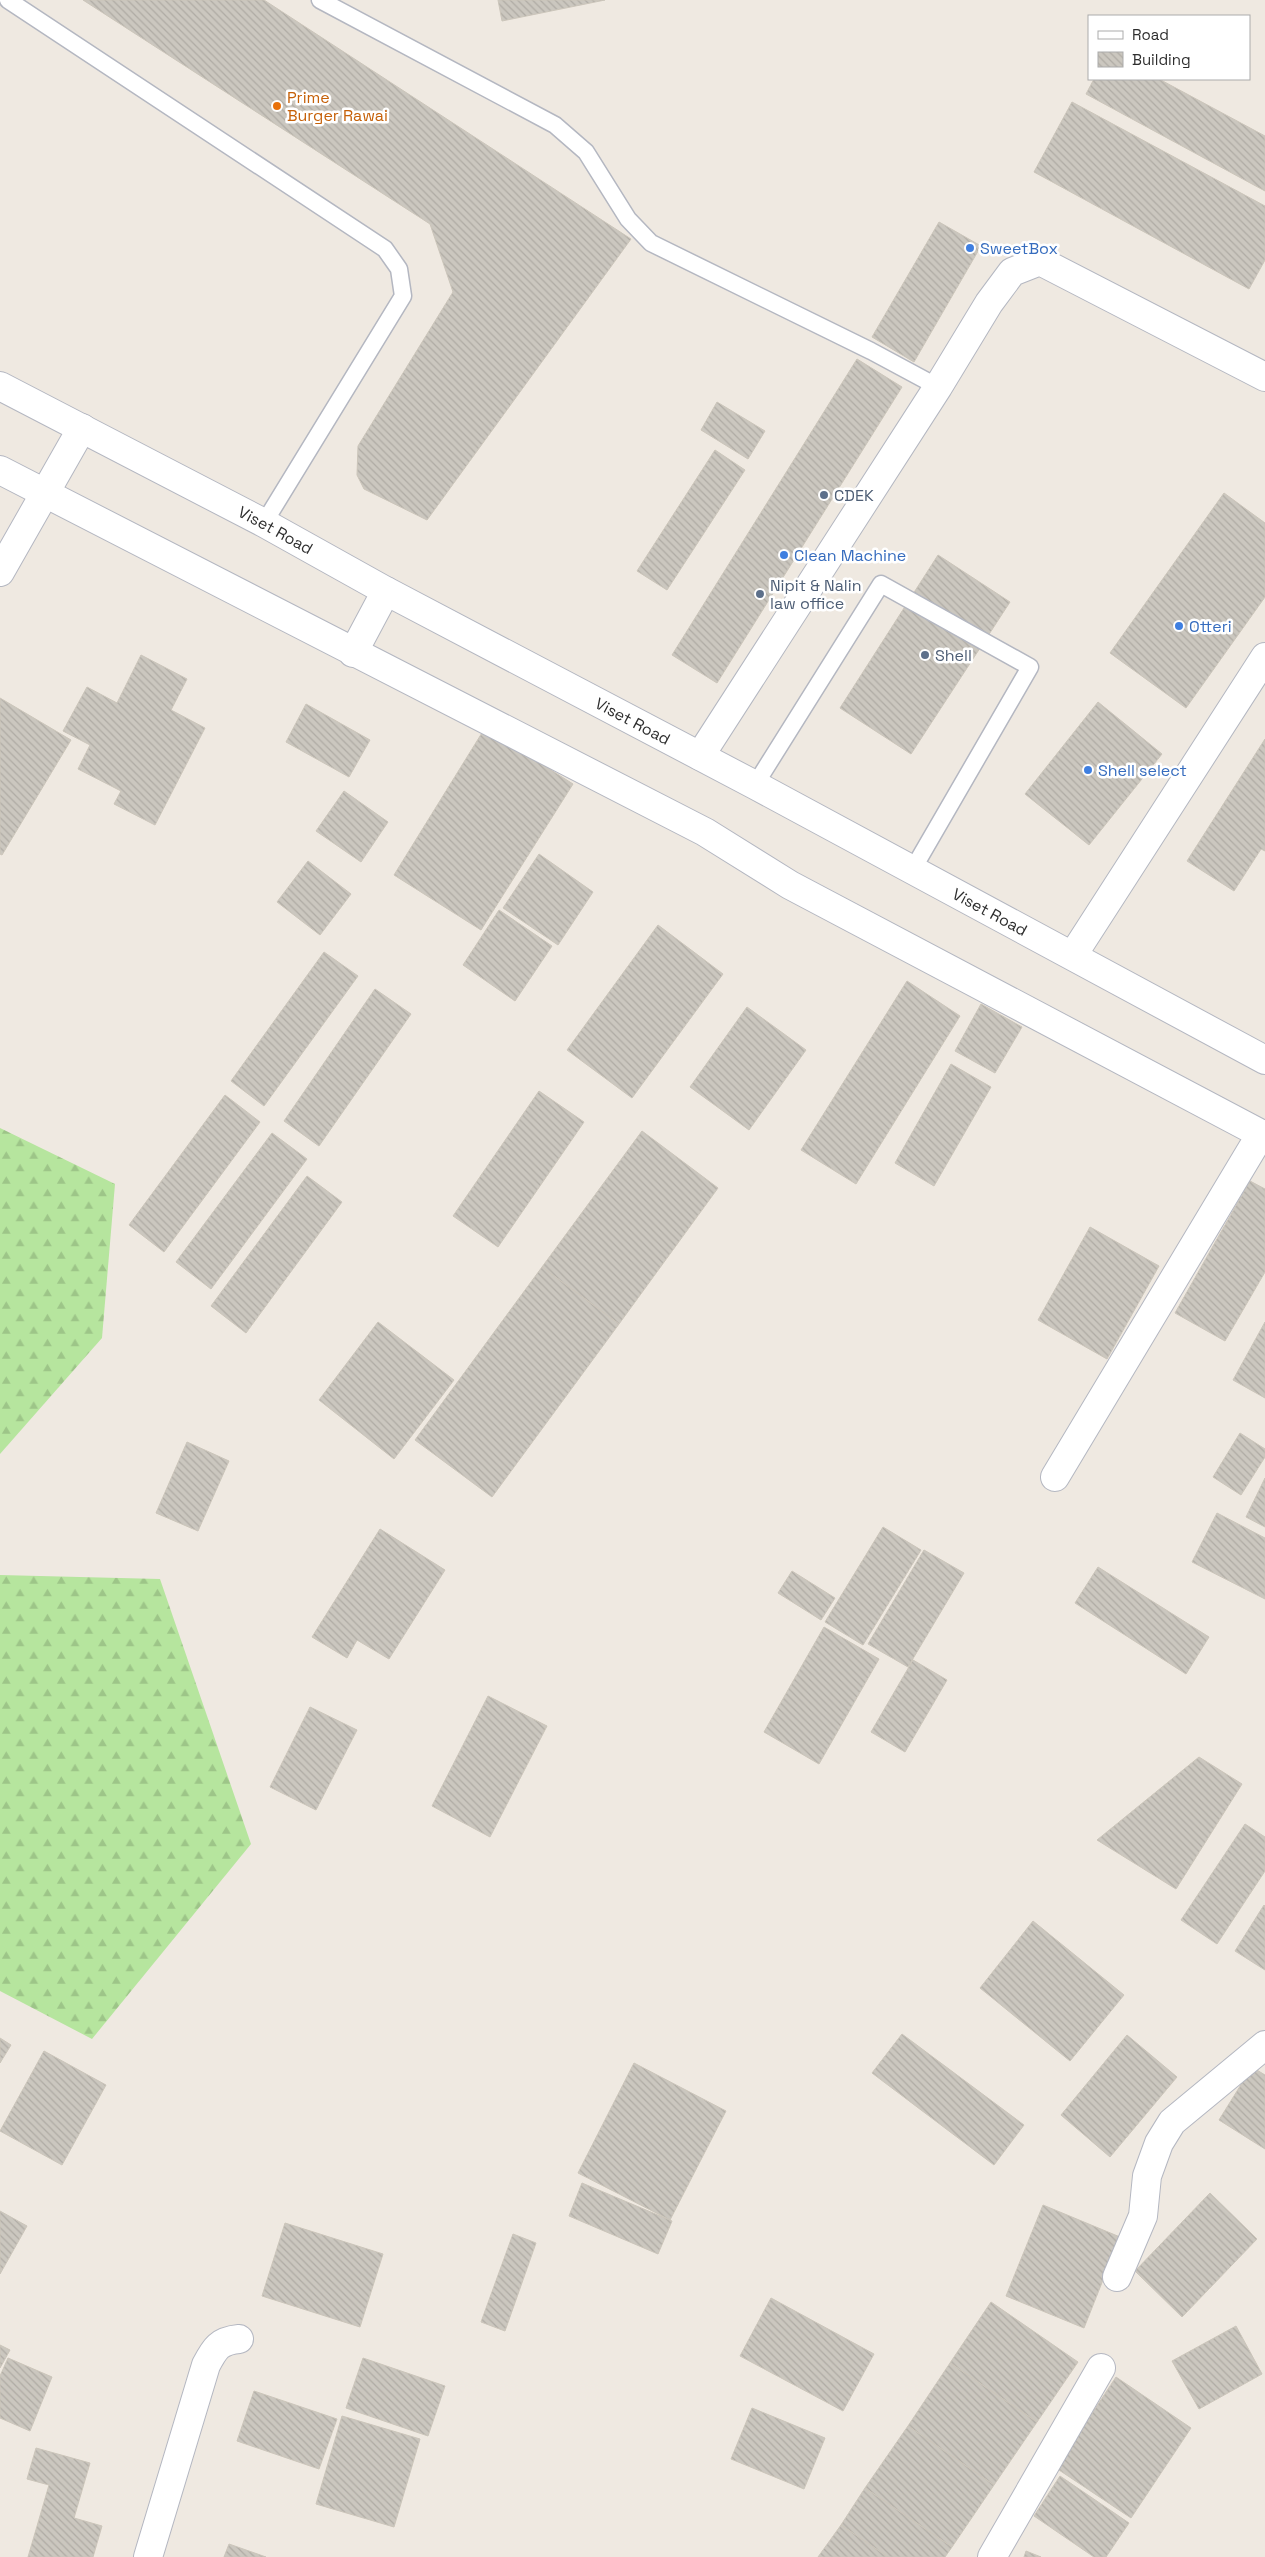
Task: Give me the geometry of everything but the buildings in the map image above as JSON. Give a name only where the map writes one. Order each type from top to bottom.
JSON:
[{"type":"main road","points":[[700,756],[938,387],[989,303],[1012,272],[1040,261],[1265,377]]},
{"type":"main road","name":"Viset Road","points":[[0,386],[264,523],[386,591],[913,869],[1265,1060]]},
{"type":"main road","points":[[0,572],[82,428]]},
{"type":"main road","points":[[0,470],[705,832],[790,885],[1263,1135],[1055,1477]]},
{"type":"main road","points":[[353,652],[386,591]]},
{"type":"main road","points":[[1073,955],[1265,657]]},
{"type":"main road","points":[[1118,2277],[1143,2216],[1147,2176],[1159,2143],[1172,2122],[1265,2045]]},
{"type":"main road","points":[[148,2557],[206,2365],[213,2351],[226,2340],[239,2339]]},
{"type":"main road","points":[[992,2557],[1101,2368]]},
{"type":"lane","points":[[8,0],[385,249],[399,269],[403,296],[264,523]]},
{"type":"lane","points":[[320,0],[555,125],[586,152],[628,219],[651,243],[871,351],[938,387]]},
{"type":"lane","points":[[755,785],[881,584],[1030,667],[913,869]]},
{"type":"green space","points":[[0,1128],[115,1184],[102,1338],[0,1454]]},
{"type":"green space","points":[[0,1575],[160,1579],[251,1844],[92,2039],[0,1991]]},
{"type":"place","name":"Prime Burger Rawai","points":[[277,106]]},
{"type":"place","name":"SweetBox","points":[[970,248]]},
{"type":"place","name":"CDEK","points":[[824,495]]},
{"type":"place","name":"Clean Machine","points":[[784,555]]},
{"type":"place","name":"Nipit & Nalin law office","points":[[760,594]]},
{"type":"place","name":"Otteri","points":[[1179,626]]},
{"type":"place","name":"Shell","points":[[925,655]]},
{"type":"place","name":"Shell select","points":[[1088,770]]}]
